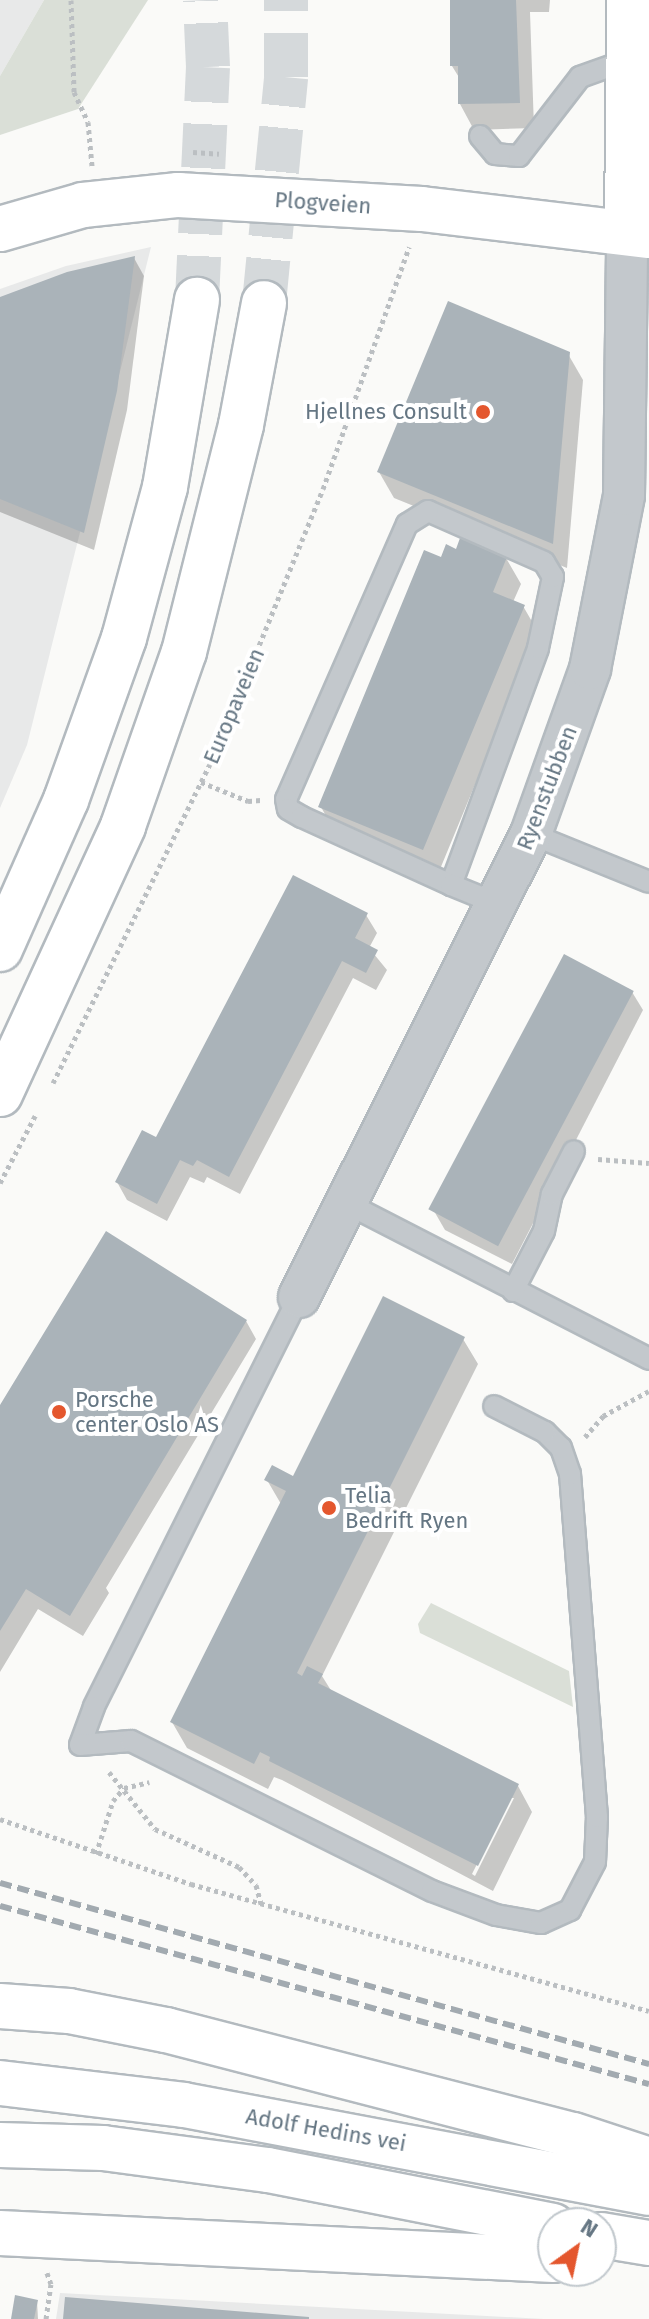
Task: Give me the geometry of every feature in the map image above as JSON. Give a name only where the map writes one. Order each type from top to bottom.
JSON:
[{"type":"main road","points":[[629,0],[638,234]]},
{"type":"main road","name":"Plogveien","points":[[0,229],[61,209],[144,196],[422,209],[638,234]]},
{"type":"main road","points":[[0,949],[66,800],[124,638],[165,487],[197,300]]},
{"type":"main road","points":[[20,1100],[123,826],[184,652],[241,425],[264,303]]},
{"type":"main road","points":[[0,2006],[69,2011],[166,2030],[573,2135],[649,2160]]},
{"type":"main road","name":"Adolf Hedins vei","points":[[0,2083],[200,2107],[649,2193]]},
{"type":"main road","points":[[0,2145],[103,2148],[268,2170],[537,2223]]},
{"type":"main road","points":[[0,2233],[537,2259]]},
{"type":"main road","points":[[617,2238],[649,2243]]},
{"type":"main road","points":[[617,2259],[649,2258]]},
{"type":"street","name":"Ryenstubben","points":[[299,1297],[531,834],[590,669],[617,540],[638,234]]},
{"type":"lane","points":[[480,136],[495,154],[519,156],[580,77],[630,59]]},
{"type":"lane","points":[[451,885],[538,648],[553,577],[544,562],[428,511],[415,516],[286,799],[288,809],[302,817],[451,885],[498,904]]},
{"type":"lane","points":[[531,834],[649,882]]},
{"type":"lane","points":[[513,1291],[544,1231],[552,1194],[574,1151]]},
{"type":"lane","points":[[346,1203],[649,1359]]},
{"type":"lane","points":[[299,1297],[94,1707],[80,1745],[131,1741],[432,1891],[496,1915],[541,1923],[562,1918],[591,1877],[597,1817],[568,1461],[545,1432],[494,1406]]},
{"type":"path","points":[[71,0],[74,92],[88,122],[93,179]]},
{"type":"path","name":"Europaveien","points":[[48,1092],[201,782],[323,489],[422,209]]},
{"type":"path","points":[[201,782],[248,801],[286,799]]},
{"type":"path","points":[[0,1183],[20,1100]]},
{"type":"path","points":[[574,1151],[589,1158],[649,1163]]},
{"type":"path","points":[[568,1461],[603,1416],[649,1391]]},
{"type":"path","points":[[80,1745],[124,1788],[155,1829],[239,1867],[256,1885],[261,1904]]},
{"type":"path","points":[[96,1854],[113,1801],[124,1788]]},
{"type":"path","points":[[0,1819],[96,1854],[261,1904],[649,2011]]},
{"type":"path","points":[[44,2268],[51,2284],[46,2319]]},
{"type":"shaded area","points":[[0,0],[44,0],[0,76]]},
{"type":"shaded area","points":[[44,0],[148,0],[78,109],[0,135],[0,76]]},
{"type":"shaded area","points":[[151,247],[27,745],[0,808],[0,289],[66,266]]},
{"type":"shaded area","points":[[431,1603],[569,1671],[573,1707],[420,1633],[418,1624]]},
{"type":"shaded area","points":[[60,2293],[544,2319],[56,2319]]},
{"type":"building","points":[[450,0],[516,0],[520,103],[458,104],[458,66],[450,66]]},
{"type":"building","points":[[135,256],[117,391],[84,533],[0,499],[0,297],[67,272]]},
{"type":"building","name":"Hjellnes Consult","points":[[448,301],[570,352],[553,544],[377,472]]},
{"type":"building","points":[[460,538],[507,557],[493,592],[525,605],[423,850],[318,807],[424,550],[441,557],[446,544],[456,549]]},
{"type":"building","points":[[293,875],[368,913],[355,938],[378,950],[366,973],[342,961],[229,1177],[197,1160],[193,1166],[180,1160],[157,1204],[115,1182],[142,1130],[156,1137]]},
{"type":"building","points":[[564,954],[634,991],[498,1246],[428,1209]]},
{"type":"building","points":[[106,1231],[247,1320],[70,1616],[26,1589],[0,1631],[0,1405]]},
{"type":"building","points":[[383,1296],[465,1337],[297,1673],[302,1676],[307,1666],[323,1674],[318,1683],[519,1784],[478,1866],[269,1761],[270,1757],[260,1752],[254,1764],[170,1722],[286,1491],[264,1480],[272,1465],[293,1476]]},
{"type":"building","points":[[15,2295],[38,2300],[34,2319],[11,2319]]},
{"type":"building","points":[[65,2297],[309,2317],[309,2319],[63,2319]]},
{"type":"tunnel","points":[[197,300],[208,67],[205,0]]},
{"type":"tunnel","points":[[264,303],[286,77],[286,0]]},
{"type":"railway","points":[[0,1883],[649,2064]]},
{"type":"railway","points":[[0,1906],[649,2084]]},
{"type":"place","name":"Hjellnes Consult","points":[[483,412]]},
{"type":"place","name":"Porsche center Oslo AS","points":[[59,1412]]},
{"type":"place","name":"Telia Bedrift Ryen","points":[[329,1508]]}]
